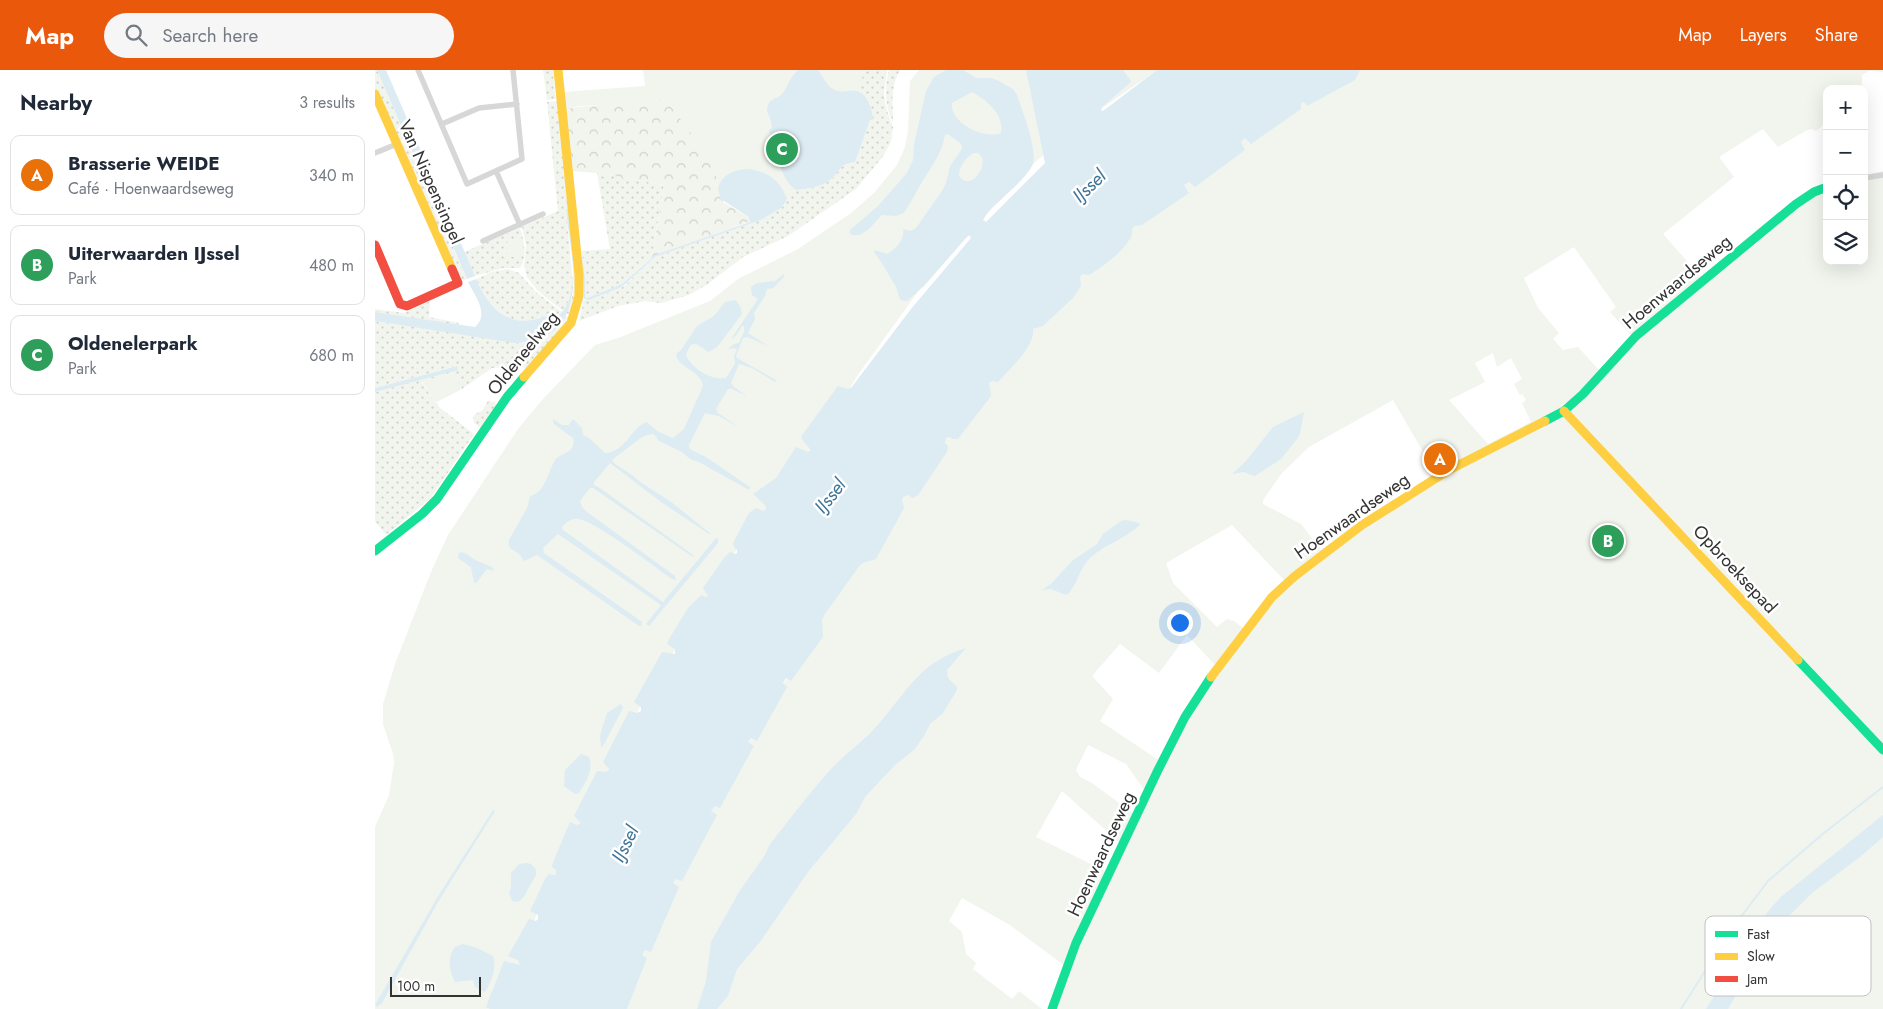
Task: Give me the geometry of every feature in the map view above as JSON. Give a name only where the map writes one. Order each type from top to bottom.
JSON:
[{"type":"street","points":[[418,70],[467,184],[523,159],[513,70]]},
{"type":"street","name":"Oldeneelweg","points":[[375,551],[422,514],[437,499],[507,397],[560,336],[573,318],[579,296],[579,275],[558,70]]},
{"type":"street","name":"Van Nispensingel","points":[[375,94],[458,283],[407,306],[403,306],[400,304],[375,245]]},
{"type":"street","points":[[442,124],[479,108],[517,104]]},
{"type":"street","points":[[375,153],[397,144]]},
{"type":"street","points":[[496,171],[520,225]]},
{"type":"street","points":[[1868,177],[1883,174]]},
{"type":"street","name":"Hoenwaardseweg","points":[[1052,1009],[1076,943],[1185,717],[1213,674],[1272,597],[1295,576],[1362,525],[1449,470],[1563,411],[1583,394],[1636,336],[1796,204],[1823,189]]},
{"type":"street","points":[[483,241],[543,214]]},
{"type":"street","name":"Opbroeksepad","points":[[1563,411],[1883,750]]},
{"type":"green space","points":[[375,70],[377,70],[406,138],[400,141],[375,88]]},
{"type":"green space","points":[[543,70],[553,70],[555,95],[559,98],[547,100]]},
{"type":"green space","points":[[643,70],[865,70],[857,91],[869,101],[873,120],[870,120],[855,162],[847,163],[838,169],[832,179],[823,184],[796,190],[781,208],[754,223],[749,217],[721,199],[713,163],[667,101],[662,99],[638,104],[579,106],[564,109],[563,92],[645,86]]},
{"type":"green space","points":[[851,70],[887,70],[884,94],[887,111],[893,127],[891,141],[884,155],[856,189],[788,236],[743,257],[708,284],[689,295],[661,303],[645,301],[618,306],[579,321],[584,300],[589,300],[623,287],[655,257],[761,220],[781,208],[787,199],[591,96],[796,190],[801,190],[823,184],[834,177],[842,167],[855,162],[870,120],[872,120],[865,97],[857,91]]},
{"type":"green space","points":[[889,70],[900,70],[893,89],[893,123],[886,97],[886,83]]},
{"type":"green space","points":[[919,70],[1157,70],[1095,113],[1034,163],[981,218],[970,235],[959,242],[920,289],[857,376],[814,451],[766,508],[737,549],[639,709],[554,875],[536,916],[505,1009],[375,1009],[375,827],[389,795],[394,763],[383,724],[383,704],[395,664],[431,572],[448,535],[518,429],[542,400],[595,345],[618,338],[710,301],[738,279],[798,249],[851,213],[874,193],[897,165],[905,147],[908,131],[910,81]]},
{"type":"green space","points":[[1348,70],[1883,70],[1883,72],[1869,71],[1862,75],[1862,85],[1823,85],[1823,125],[1816,131],[1812,129],[1807,130],[1778,147],[1763,129],[1719,157],[1734,177],[1663,234],[1701,277],[1823,187],[1823,265],[1868,265],[1868,174],[1883,171],[1883,1009],[1050,1009],[1065,966],[1010,925],[962,898],[949,921],[962,932],[966,954],[976,963],[973,969],[1012,999],[1019,991],[1042,1009],[618,1009],[673,882],[749,741],[822,619],[901,498],[988,384],[1082,275],[1129,228],[1242,140]],"holes":[[[1574,247],[1616,307],[1610,312],[1632,336],[1599,370],[1578,347],[1563,350],[1553,339],[1559,333],[1538,308],[1524,278]],[[1493,353],[1497,367],[1511,358],[1522,379],[1514,384],[1520,395],[1522,394],[1526,400],[1522,403],[1531,422],[1488,444],[1449,400],[1485,382],[1475,363]],[[1393,400],[1436,474],[1352,527],[1321,550],[1301,524],[1263,504],[1263,500],[1282,473],[1309,447]],[[1232,525],[1284,580],[1267,597],[1243,628],[1234,621],[1227,619],[1217,627],[1173,583],[1166,563]],[[1187,635],[1216,666],[1160,761],[1100,721],[1113,699],[1092,676],[1120,644],[1159,673]],[[1088,745],[1126,764],[1145,791],[1134,814],[1092,783],[1080,777],[1076,770]],[[1062,791],[1120,843],[1107,872],[1036,837]]]},
{"type":"green space","points":[[662,99],[667,101],[708,154],[713,163],[723,202],[749,217],[751,221],[652,257],[664,185],[597,173],[572,171],[564,109]]},
{"type":"green space","points":[[560,101],[578,283],[570,315],[566,313],[571,302],[573,289],[574,276],[574,262],[568,209],[566,210],[573,285],[570,299],[563,311],[538,291],[527,277],[524,266],[526,245],[522,227],[558,211],[547,102]]},
{"type":"green space","points":[[407,142],[467,279],[461,282],[402,144]]},
{"type":"green space","points":[[597,173],[664,185],[652,257],[622,284],[587,298],[585,297],[582,251],[610,249]]},
{"type":"green space","points":[[520,228],[525,253],[520,268],[503,268],[475,276],[464,252]]},
{"type":"green space","points":[[510,239],[518,239],[523,244],[521,255],[510,257],[505,252],[505,244]]},
{"type":"green space","points":[[508,269],[519,273],[536,292],[562,312],[555,319],[549,315],[524,320],[513,319],[496,309],[488,301],[476,279],[491,272]]},
{"type":"green space","points":[[430,301],[429,317],[459,323],[459,325],[375,312],[375,309],[404,313]]},
{"type":"green space","points":[[565,315],[570,319],[527,369],[522,366],[492,368],[462,389],[453,373],[422,382],[439,407],[474,434],[430,499],[386,535],[375,521],[375,392],[458,369],[456,366],[375,388],[375,321],[520,343],[546,335]]},
{"type":"green space","points":[[453,373],[462,389],[435,403],[422,381]]},
{"type":"green space","points":[[488,401],[495,402],[497,408],[481,428],[474,423],[473,418],[475,414],[482,411]]},
{"type":"water","points":[[377,70],[386,70],[475,276],[467,279]]},
{"type":"water","points":[[798,70],[818,70],[833,89],[860,92],[869,102],[873,120],[870,120],[855,162],[842,167],[834,177],[823,184],[796,190],[790,185],[783,173],[774,140],[769,131],[772,128],[767,111],[770,101],[782,94]]},
{"type":"water","name":"IJssel","points":[[946,70],[963,70],[976,78],[991,78],[999,81],[1013,89],[1026,120],[1032,141],[1034,160],[1032,166],[1022,180],[988,212],[983,220],[986,222],[1045,163],[1026,70],[1123,70],[1131,81],[1102,107],[1101,110],[1103,111],[1157,70],[1360,70],[1355,80],[1307,106],[1304,102],[1301,103],[1301,109],[1251,144],[1245,138],[1241,142],[1245,150],[1195,187],[1189,182],[1184,185],[1189,193],[1142,225],[1134,226],[1132,235],[1123,248],[1094,272],[1089,275],[1083,274],[1080,277],[1081,286],[1073,298],[1043,326],[1033,329],[1033,335],[1026,350],[998,382],[992,381],[989,383],[991,396],[958,439],[946,438],[947,452],[918,495],[913,498],[908,495],[903,497],[904,508],[876,559],[860,565],[825,614],[822,620],[823,637],[791,681],[786,678],[783,683],[787,687],[757,741],[751,738],[748,742],[754,746],[720,808],[715,806],[711,811],[717,815],[682,881],[676,879],[673,883],[679,887],[651,952],[645,950],[642,955],[647,958],[627,1009],[490,1009],[486,1007],[504,961],[520,965],[518,960],[508,956],[529,919],[536,921],[538,919],[538,915],[530,911],[546,877],[549,874],[555,875],[556,870],[552,865],[570,822],[577,825],[581,823],[574,816],[597,771],[606,772],[609,769],[603,762],[629,711],[637,713],[641,711],[641,707],[634,702],[662,652],[675,654],[675,649],[667,644],[669,639],[688,608],[701,595],[708,596],[703,588],[724,558],[730,552],[737,553],[733,543],[749,513],[756,508],[763,511],[766,509],[765,505],[753,494],[776,478],[796,447],[808,452],[811,450],[801,438],[838,386],[851,388],[911,309],[971,238],[969,235],[924,286],[907,301],[901,300],[895,285],[874,252],[875,250],[887,254],[894,250],[903,237],[903,229],[910,231],[916,228],[942,191],[950,166],[962,149],[961,144],[948,134],[945,135],[942,148],[904,213],[896,216],[882,215],[864,233],[860,235],[850,234],[850,230],[878,206],[907,173],[913,160],[914,144],[926,91],[934,77]],"holes":[[[972,92],[983,99],[997,114],[1000,120],[1001,133],[994,135],[978,132],[969,128],[956,117],[952,103]],[[974,153],[978,153],[982,157],[983,162],[979,173],[971,180],[963,180],[959,172],[966,160]]]},
{"type":"water","points":[[747,169],[767,174],[777,182],[787,199],[781,208],[761,220],[655,257],[622,287],[589,300],[584,299],[582,255],[585,297],[587,298],[622,284],[655,255],[750,222],[749,217],[721,199],[718,189],[722,180],[729,174]]},
{"type":"water","points":[[566,209],[568,209],[573,252],[574,274],[572,295],[567,313],[556,329],[539,339],[514,343],[375,321],[375,312],[475,327],[479,322],[481,311],[480,305],[468,282],[476,279],[488,301],[504,315],[513,319],[524,320],[549,315],[555,319],[564,309],[573,283],[572,252]]},
{"type":"water","points":[[784,274],[784,277],[773,288],[767,289],[765,296],[754,313],[755,319],[748,333],[768,346],[747,337],[743,338],[736,356],[776,380],[775,382],[752,368],[739,364],[731,383],[747,396],[728,389],[716,409],[718,413],[740,428],[719,416],[705,413],[689,445],[690,449],[706,457],[750,487],[749,490],[659,441],[654,434],[642,437],[612,460],[640,482],[670,501],[711,534],[661,502],[610,463],[594,482],[594,485],[693,555],[693,557],[593,488],[590,488],[580,501],[582,507],[587,512],[675,576],[676,580],[586,521],[574,519],[562,527],[563,530],[663,602],[716,538],[718,539],[718,543],[649,626],[646,624],[661,605],[558,534],[543,548],[544,553],[642,622],[641,626],[537,555],[524,561],[518,553],[511,549],[509,540],[527,508],[530,496],[540,490],[554,462],[569,451],[574,443],[573,438],[554,424],[553,419],[562,425],[569,425],[574,420],[582,428],[583,435],[605,453],[618,449],[641,425],[647,422],[657,431],[673,438],[684,429],[703,386],[698,376],[680,363],[676,354],[681,350],[697,326],[714,316],[725,302],[735,300],[740,306],[742,314],[718,346],[709,352],[693,344],[688,349],[686,355],[692,364],[703,373],[715,378],[726,378],[735,364],[734,356],[737,349],[727,350],[734,344],[739,343],[744,332],[744,326],[731,339],[758,299],[752,295],[751,287],[757,283],[775,281]]},
{"type":"water","points":[[457,366],[458,370],[375,392],[375,388]]},
{"type":"water","points":[[1304,412],[1300,434],[1281,459],[1255,476],[1243,472],[1232,474],[1246,461],[1273,427]]},
{"type":"water","points":[[1126,520],[1139,523],[1140,525],[1091,557],[1084,565],[1069,593],[1066,595],[1051,589],[1042,590],[1051,584],[1072,561],[1097,544],[1103,534],[1121,521]]},
{"type":"water","points":[[461,552],[492,567],[494,571],[487,569],[477,582],[474,583],[471,567],[458,558]]},
{"type":"water","points":[[966,648],[947,670],[948,678],[957,687],[957,690],[943,713],[930,724],[914,750],[896,764],[865,797],[856,814],[808,872],[760,942],[737,969],[728,996],[717,1009],[697,1009],[706,981],[711,942],[739,892],[765,855],[770,844],[824,777],[874,729],[923,671],[949,654]]},
{"type":"water","points":[[621,704],[623,708],[601,747],[600,735],[607,713]]},
{"type":"water","points":[[581,754],[589,757],[591,767],[587,780],[579,793],[575,794],[564,786],[565,770]]},
{"type":"water","points":[[493,810],[495,811],[438,902],[382,1003],[377,1007],[375,1005],[437,898]]},
{"type":"water","points":[[1883,815],[1883,837],[1860,857],[1812,893],[1789,916],[1765,916],[1782,896]]},
{"type":"water","points":[[527,863],[534,867],[536,875],[523,898],[518,902],[512,901],[509,893],[511,873],[519,864]]},
{"type":"water","points":[[463,944],[493,956],[493,974],[485,992],[475,987],[473,980],[455,982],[450,969],[451,955],[455,947]]},
{"type":"water","points":[[1714,996],[1736,996],[1728,1009],[1706,1009]]},
{"type":"waterway","points":[[1742,916],[1768,881],[1824,833],[1883,787]]},
{"type":"waterway","points":[[1681,1009],[1705,971]]},
{"type":"traffic: fast","points":[[1545,421],[1564,411],[1583,394],[1636,336],[1796,204],[1823,189]]},
{"type":"traffic: fast","points":[[375,551],[422,514],[437,499],[507,397],[524,377]]},
{"type":"traffic: fast","points":[[1798,660],[1883,750]]},
{"type":"traffic: fast","points":[[1052,1009],[1076,943],[1158,770],[1185,717],[1211,677]]},
{"type":"traffic: slow","points":[[524,377],[571,323],[579,296],[579,275],[558,70]]},
{"type":"traffic: slow","points":[[375,94],[452,269]]},
{"type":"traffic: slow","points":[[1564,411],[1798,660]]},
{"type":"traffic: slow","points":[[1211,677],[1272,597],[1295,576],[1362,525],[1449,470],[1545,421]]},
{"type":"traffic: jam","points":[[375,245],[400,304],[407,306],[458,283],[452,269]]},
{"type":"place","name":"Oldenelerpark","points":[[782,149]]},
{"type":"place","name":"Brasserie WEIDE","points":[[1440,459]]},
{"type":"place","name":"Uiterwaarden IJssel","points":[[1608,541]]}]
